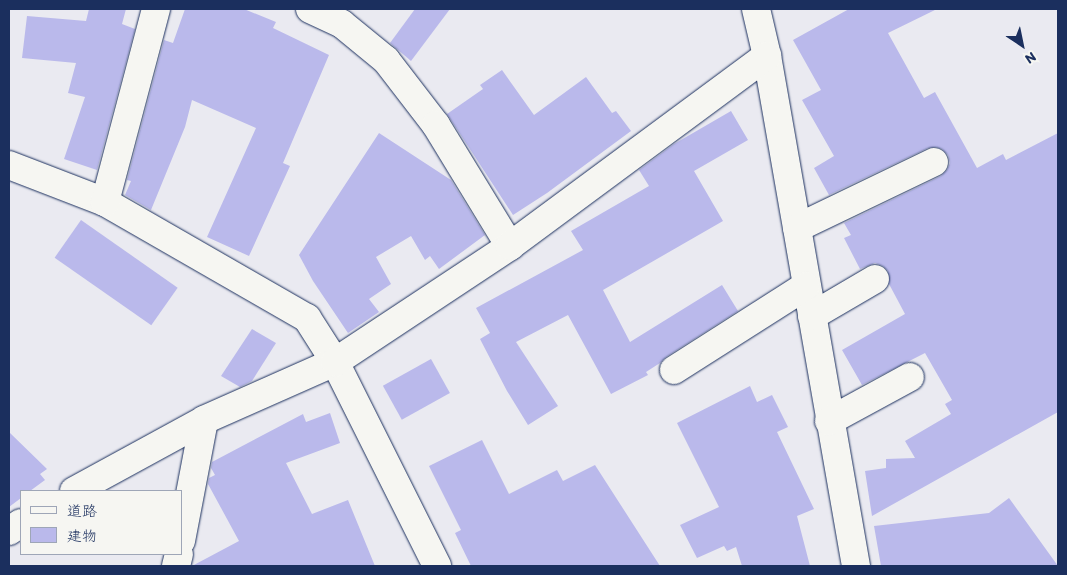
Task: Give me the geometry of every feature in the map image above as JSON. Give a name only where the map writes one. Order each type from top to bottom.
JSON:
[{"type":"street","points":[[106,202],[156,9]]},
{"type":"street","points":[[310,9],[342,24],[386,60],[436,125],[510,246]]},
{"type":"street","points":[[756,9],[767,56],[829,422],[856,566]]},
{"type":"street","points":[[76,490],[204,420],[335,362],[510,246],[767,56]]},
{"type":"street","points":[[797,228],[934,162]]},
{"type":"street","points":[[9,165],[106,202],[307,318],[335,362],[437,566]]},
{"type":"street","points":[[812,316],[875,279]]},
{"type":"street","points":[[674,370],[806,286]]},
{"type":"street","points":[[829,422],[910,377]]},
{"type":"street","points":[[182,536],[204,420]]},
{"type":"street","points":[[9,531],[20,524]]},
{"type":"building","points":[[89,9],[126,9],[122,24],[135,29],[97,170],[64,159],[85,97],[68,93],[76,63],[22,58],[27,16],[86,21]]},
{"type":"building","points":[[185,9],[244,9],[276,22],[273,28],[329,55],[283,163],[290,166],[249,256],[207,237],[256,128],[192,100],[185,127],[151,210],[125,195],[131,181],[127,180],[164,40],[173,43]]},
{"type":"building","points":[[415,9],[450,9],[411,61],[390,43]]},
{"type":"building","points":[[849,9],[937,9],[888,33],[924,98],[935,92],[977,168],[1003,154],[1006,160],[1058,133],[1058,412],[872,516],[865,471],[886,468],[886,459],[915,458],[905,441],[951,414],[945,404],[952,400],[925,353],[862,385],[842,350],[905,314],[889,284],[888,271],[883,266],[875,263],[860,269],[844,238],[851,235],[844,223],[941,176],[947,170],[950,163],[948,155],[942,149],[936,147],[928,148],[829,195],[814,168],[834,156],[802,100],[821,90],[793,40]]},
{"type":"building","points":[[502,70],[534,115],[586,77],[612,113],[616,111],[631,131],[547,193],[513,215],[447,114],[483,89],[480,85]]},
{"type":"building","points":[[731,111],[748,140],[694,171],[723,221],[603,290],[630,342],[722,285],[738,311],[666,357],[646,372],[648,375],[611,394],[568,315],[516,342],[558,406],[528,425],[507,391],[480,339],[490,333],[476,308],[583,250],[571,231],[649,186],[639,170],[674,144]]},
{"type":"building","points":[[379,133],[451,180],[485,235],[439,269],[430,256],[425,260],[411,236],[376,257],[391,284],[369,299],[379,312],[348,333],[313,281],[299,255]]},
{"type":"building","points":[[81,220],[178,288],[151,325],[55,258]]},
{"type":"building","points":[[252,329],[276,343],[252,381],[240,387],[221,376]]},
{"type":"building","points":[[431,359],[450,393],[402,420],[383,386]]},
{"type":"building","points":[[750,386],[757,402],[772,395],[788,427],[777,432],[814,509],[797,516],[810,566],[742,566],[736,547],[727,551],[724,546],[697,558],[680,525],[719,507],[677,423]]},
{"type":"building","points":[[330,413],[340,443],[286,463],[312,514],[348,500],[375,566],[192,566],[239,541],[208,484],[209,478],[215,475],[211,468],[212,462],[303,414],[306,422]]},
{"type":"building","points":[[9,432],[47,469],[40,474],[45,480],[31,490],[20,490],[20,499],[9,507]]},
{"type":"building","points":[[482,440],[509,494],[557,470],[563,481],[595,465],[660,566],[471,566],[455,533],[461,530],[429,466]]},
{"type":"building","points":[[1009,498],[1058,566],[881,566],[874,526],[989,513]]}]
